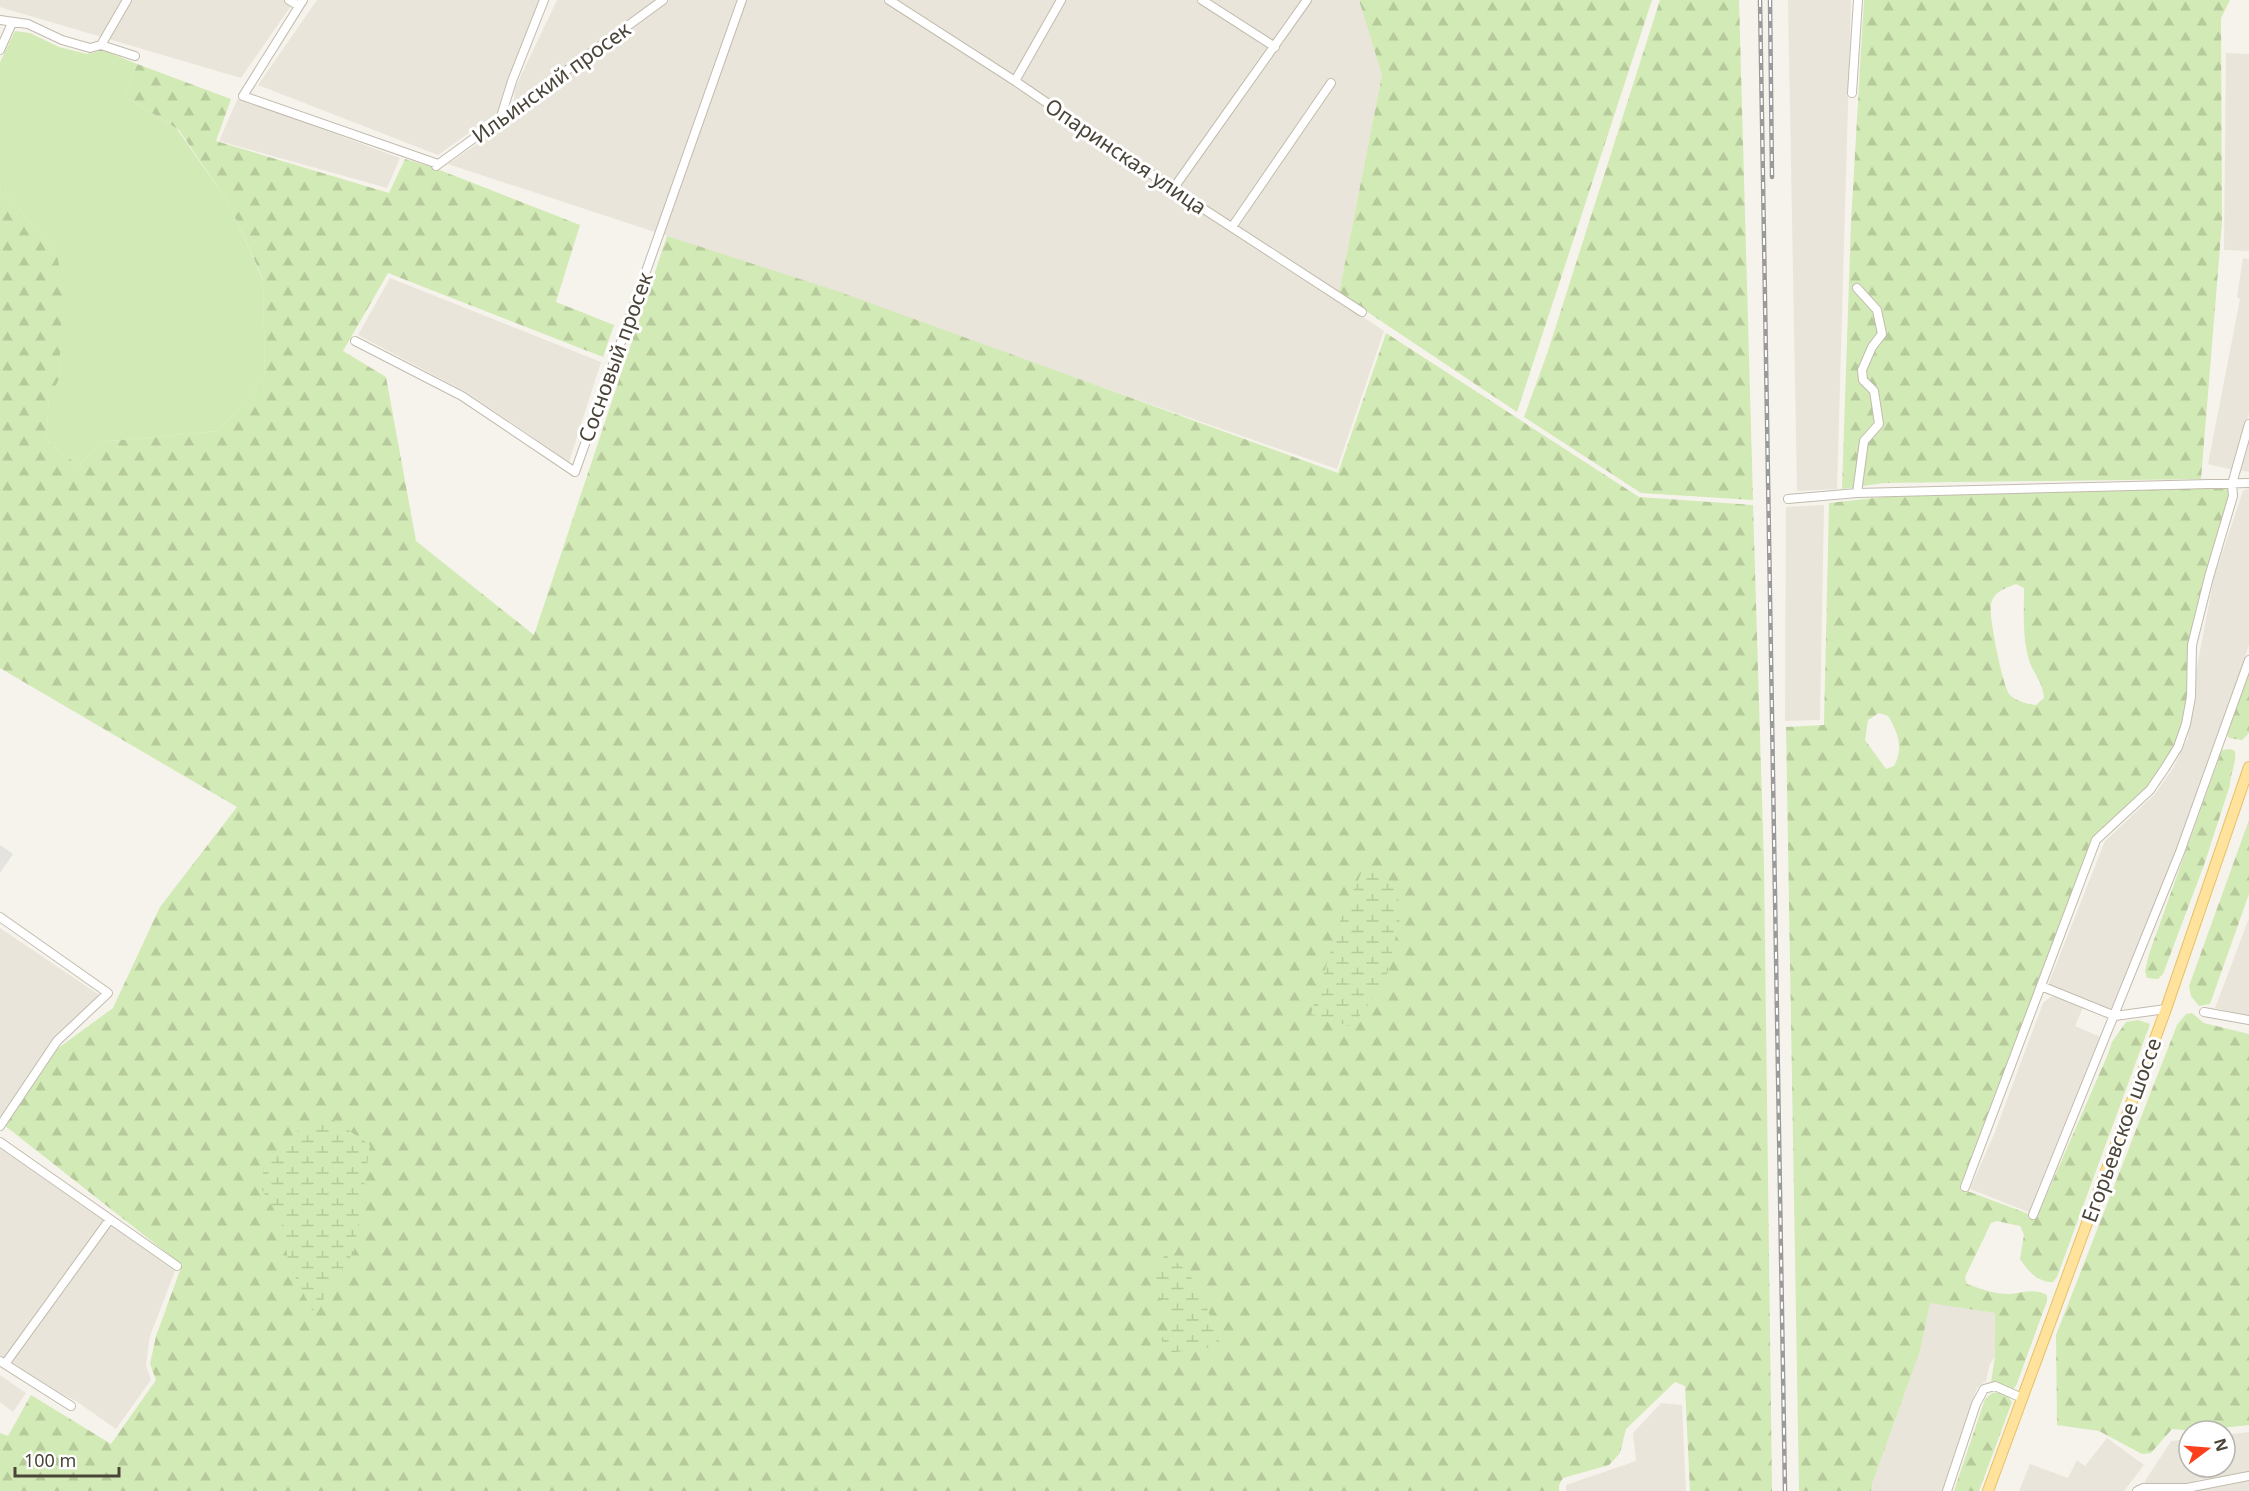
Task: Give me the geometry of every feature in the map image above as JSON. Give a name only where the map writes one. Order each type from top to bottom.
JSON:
[{"type":"main road","name":"Егорьевское шоссе","points":[[1988,1491],[2166,1009],[2249,767]]},
{"type":"street","points":[[101,45],[127,0]]},
{"type":"street","points":[[289,0],[301,3]]},
{"type":"street","points":[[500,120],[512,81],[544,0]]},
{"type":"street","name":"Ильинский просек","points":[[301,3],[243,96],[437,165],[663,0]]},
{"type":"street","name":"Сосновый просек","points":[[355,341],[462,396],[575,472],[741,0]]},
{"type":"street","name":"Опаринская улица","points":[[889,0],[1362,312]]},
{"type":"street","points":[[1015,81],[1061,0]]},
{"type":"street","points":[[1202,0],[1275,46]]},
{"type":"street","points":[[1173,189],[1307,0]]},
{"type":"street","points":[[1852,93],[1858,0]]},
{"type":"street","points":[[0,20],[28,24],[62,40],[90,48],[101,45],[135,56]]},
{"type":"street","points":[[0,50],[12,23]]},
{"type":"street","points":[[1232,227],[1331,83]]},
{"type":"street","points":[[1857,288],[1877,310],[1882,334],[1872,346],[1862,370],[1863,380],[1874,391],[1879,424],[1864,441],[1857,493]]},
{"type":"street","points":[[1965,1187],[2096,840],[2150,790],[2178,747],[2186,724],[2191,697],[2192,645],[2233,496],[2232,483],[2249,424]]},
{"type":"street","points":[[1788,499],[1857,493],[2249,483]]},
{"type":"street","points":[[2033,1215],[2180,852],[2249,660]]},
{"type":"street","points":[[0,917],[108,993],[57,1041],[0,1126]]},
{"type":"street","points":[[2041,986],[2115,1016],[2166,1009]]},
{"type":"street","points":[[2204,1012],[2249,1020]]},
{"type":"street","points":[[0,1142],[177,1266]]},
{"type":"street","points":[[71,1406],[2,1363],[110,1219]]},
{"type":"street","points":[[1947,1491],[1976,1404],[1984,1389],[1995,1386],[2022,1398]]},
{"type":"street","points":[[2137,1491],[2150,1488],[2188,1490],[2249,1476]]},
{"type":"shaded area","points":[[0,0],[295,0],[241,78],[3,8],[0,7]]},
{"type":"shaded area","points":[[317,0],[539,0],[497,113],[438,155],[258,85]]},
{"type":"shaded area","points":[[557,0],[889,0],[1015,81],[1384,331],[1337,469],[667,236],[448,164],[512,120],[515,88]]},
{"type":"shaded area","points":[[894,0],[1359,0],[1382,75],[1339,293]]},
{"type":"shaded area","points":[[1788,0],[1851,0],[1837,489],[1797,491]]},
{"type":"shaded area","points":[[2226,53],[2249,54],[2249,251],[2224,250]]},
{"type":"shaded area","points":[[238,98],[400,158],[387,188],[219,141]]},
{"type":"shaded area","points":[[2243,258],[2249,259],[2249,413],[2233,470],[2208,464],[2240,299],[2237,297]]},
{"type":"shaded area","points":[[390,278],[601,362],[569,462],[468,393],[358,335]]},
{"type":"shaded area","points":[[2249,435],[2249,472],[2239,470]]},
{"type":"shaded area","points":[[2249,488],[2249,645],[2182,838],[2111,1009],[2048,985],[2105,841],[2155,794],[2173,768],[2188,738],[2196,672],[2214,577],[2243,491]]},
{"type":"shaded area","points":[[1824,505],[1820,720],[1785,721],[1786,507]]},
{"type":"shaded area","points":[[0,845],[13,854],[0,873]]},
{"type":"shaded area","points":[[2249,918],[2249,1016],[2215,1008]]},
{"type":"shaded area","points":[[0,928],[101,996],[53,1039],[0,1119]]},
{"type":"shaded area","points":[[2059,996],[2084,1005],[2075,1026],[2103,1038],[2031,1213],[1970,1189],[1995,1132],[2043,1003],[2050,997]]},
{"type":"shaded area","points":[[0,1146],[105,1220],[4,1360],[0,1357]]},
{"type":"shaded area","points":[[111,1225],[175,1271],[150,1336],[146,1365],[151,1380],[116,1429],[76,1401],[41,1384],[10,1363]]},
{"type":"shaded area","points":[[1930,1302],[1995,1313],[1995,1356],[1990,1364],[1986,1381],[1977,1388],[1943,1491],[1871,1491],[1920,1351]]},
{"type":"shaded area","points":[[0,1375],[26,1393],[13,1412],[0,1402]]},
{"type":"shaded area","points":[[1661,1403],[1682,1405],[1686,1491],[1566,1491],[1566,1485],[1636,1461],[1633,1433]]},
{"type":"shaded area","points":[[2249,1432],[2249,1473],[2237,1475],[2237,1434]]},
{"type":"shaded area","points":[[2107,1438],[2144,1465],[2124,1491],[2019,1491],[2030,1464],[2068,1478],[2077,1460],[2085,1466]]},
{"type":"shaded area","points":[[2177,1440],[2177,1479],[2204,1479],[2197,1480],[2196,1483],[2145,1483],[2171,1441]]},
{"type":"shaded area","points":[[2249,1479],[2249,1491],[2198,1491],[2198,1488]]},
{"type":"green space","points":[[1359,0],[1652,0],[1517,412],[1339,293],[1382,75]]},
{"type":"green space","points":[[1660,0],[1739,0],[1753,500],[1641,493],[1524,417],[1547,354]]},
{"type":"green space","points":[[1864,0],[2230,0],[2221,18],[2222,222],[2201,479],[1884,483],[1842,489],[1851,222]]},
{"type":"green space","points":[[15,31],[30,33],[59,47],[87,54],[103,50],[137,64],[126,97],[177,129],[228,202],[263,280],[265,379],[218,431],[100,442],[79,466],[46,440],[49,399],[59,379],[57,255],[0,186],[0,62]]},
{"type":"green space","points":[[137,64],[231,99],[216,141],[389,193],[405,159],[432,167],[580,225],[556,302],[614,325],[603,357],[388,273],[343,351],[386,377],[416,541],[534,635],[667,236],[837,291],[1338,473],[1386,333],[1639,497],[1753,505],[1764,866],[1772,1491],[1690,1491],[1685,1386],[1675,1382],[1626,1429],[1620,1453],[1609,1465],[1563,1478],[1559,1491],[0,1491],[0,1433],[8,1436],[31,1395],[111,1444],[156,1380],[150,1364],[156,1336],[182,1265],[4,1125],[57,1049],[113,1008],[160,907],[237,807],[0,668],[0,186],[57,255],[63,284],[59,379],[49,400],[46,440],[79,466],[100,442],[218,431],[265,379],[263,279],[228,202],[179,130],[126,97]]},
{"type":"green space","points":[[2226,486],[2229,491],[2228,504],[2206,579],[2182,727],[2175,748],[2148,789],[2094,838],[1962,1189],[2037,1217],[2112,1042],[2126,1022],[2138,1020],[2150,1024],[2057,1277],[2053,1282],[2047,1282],[2030,1272],[2020,1259],[2024,1235],[2020,1226],[1997,1221],[1991,1223],[1965,1277],[1967,1284],[1993,1292],[2010,1294],[2033,1291],[2047,1295],[2047,1301],[2016,1386],[2012,1390],[1991,1382],[1995,1356],[1995,1313],[1930,1303],[1920,1351],[1871,1491],[1799,1491],[1786,727],[1824,725],[1829,503],[1884,497]],"holes":[[[2016,584],[2024,588],[2026,645],[2030,663],[2040,683],[2044,698],[2036,705],[2019,701],[2010,695],[2000,666],[1994,635],[1991,604],[2001,591]],[[1879,713],[1888,716],[1895,728],[1899,746],[1894,766],[1886,769],[1865,740],[1868,720]]]},
{"type":"green space","points":[[2249,671],[2249,733],[2242,740],[2229,738],[2226,733]]},
{"type":"green space","points":[[2222,750],[2235,751],[2235,755],[2230,785],[2204,865],[2163,974],[2158,979],[2147,978],[2145,971],[2149,954]]},
{"type":"green space","points":[[2249,820],[2249,894],[2210,1004],[2199,1006],[2191,996],[2189,986]]},
{"type":"green space","points":[[1362,871],[1380,871],[1398,895],[1400,918],[1385,983],[1351,1027],[1311,1014],[1341,919]]},
{"type":"green space","points":[[2192,1013],[2204,1023],[2249,1034],[2249,1425],[2237,1426],[2237,1419],[2177,1419],[2177,1429],[2172,1429],[2151,1453],[2142,1454],[2099,1431],[2057,1425],[2056,1335],[2177,1025],[2186,1014]]},
{"type":"green space","points":[[329,1117],[370,1145],[354,1251],[314,1314],[289,1265],[281,1221],[262,1190],[264,1163],[302,1127]]},
{"type":"green space","points":[[1165,1255],[1177,1262],[1194,1282],[1207,1307],[1221,1346],[1168,1353],[1161,1339],[1173,1326],[1166,1307],[1148,1279]]},
{"type":"green space","points":[[2000,1392],[2007,1395],[2012,1402],[1979,1491],[1954,1491],[1985,1399],[1992,1393]]},
{"type":"railway","points":[[1760,0],[1785,1491]]},
{"type":"railway","points":[[1770,0],[1772,177]]}]
